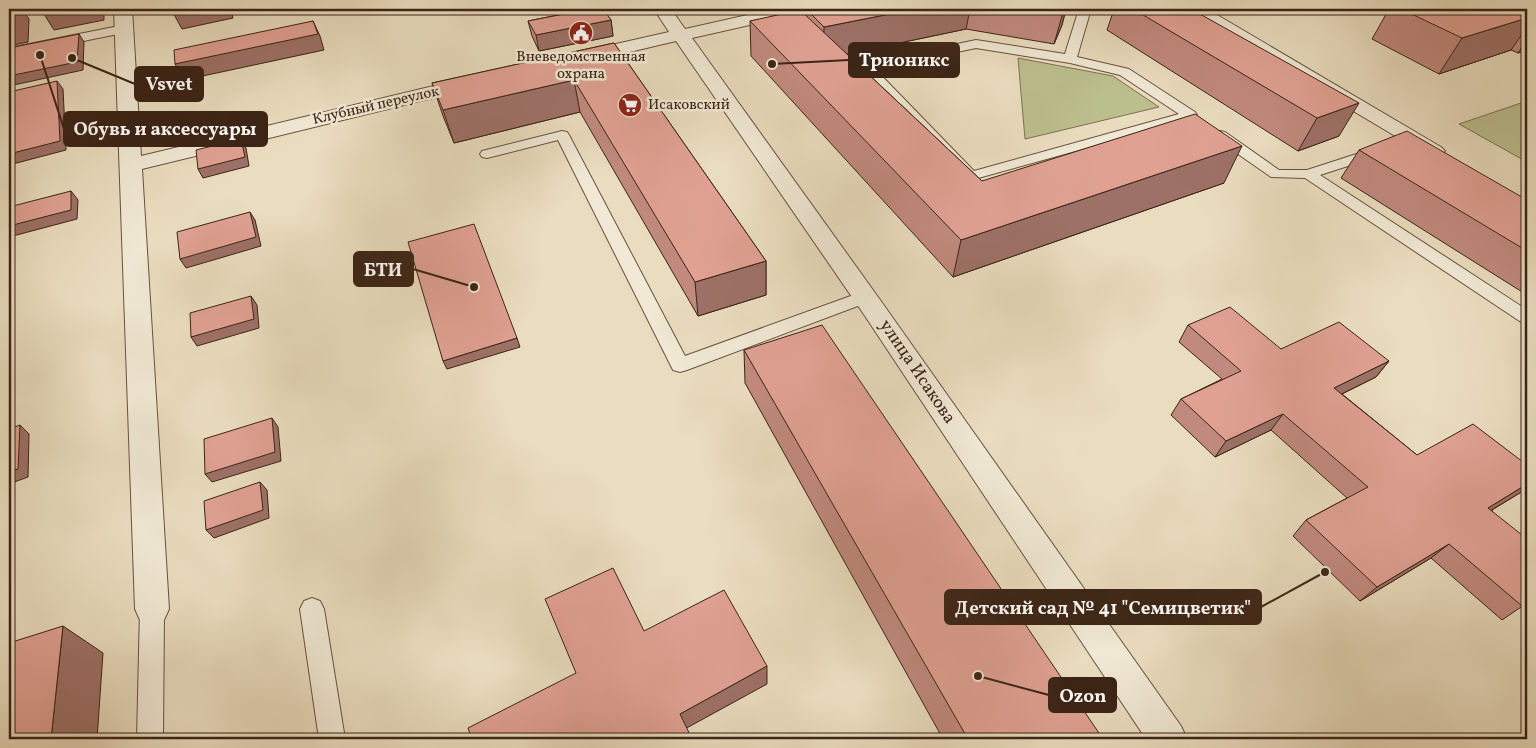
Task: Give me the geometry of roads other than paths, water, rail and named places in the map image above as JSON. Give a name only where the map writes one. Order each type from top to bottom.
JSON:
[{"type":"street","name":"улица Исакова","points":[[662,9],[865,297],[1168,739]]},
{"type":"street","points":[[563,62],[678,34],[796,9]]},
{"type":"street","points":[[1195,9],[1399,145],[1446,158]]},
{"type":"street","points":[[124,19],[152,610]]},
{"type":"street","name":"Клубный переулок","points":[[131,165],[486,80]]},
{"type":"lane","points":[[1070,59],[1085,9]]},
{"type":"lane","points":[[9,52],[124,19]]},
{"type":"lane","points":[[1190,115],[971,176],[866,67],[976,44],[1070,59],[1124,72],[1190,115],[1276,174],[1308,174],[1399,145]]},
{"type":"lane","points":[[487,154],[562,134],[680,365],[865,297]]},
{"type":"lane","points":[[1308,174],[1527,318]]},
{"type":"lane","points":[[150,739],[152,610]]},
{"type":"lane","points":[[312,610],[332,739]]},
{"type":"place","name":"Вневедомственная охрана","points":[[581,33]]},
{"type":"place","name":"Обувь и аксессуары","points":[[40,55]]},
{"type":"place","name":"Vsvet","points":[[72,58]]},
{"type":"place","name":"Трионикс","points":[[772,64]]},
{"type":"place","name":"Исаковский","points":[[630,105]]},
{"type":"place","name":"БТИ","points":[[474,287]]},
{"type":"place","name":"Детский сад № 41 \"Семицветик\"","points":[[1325,572]]},
{"type":"place","name":"Ozon","points":[[978,676]]}]
